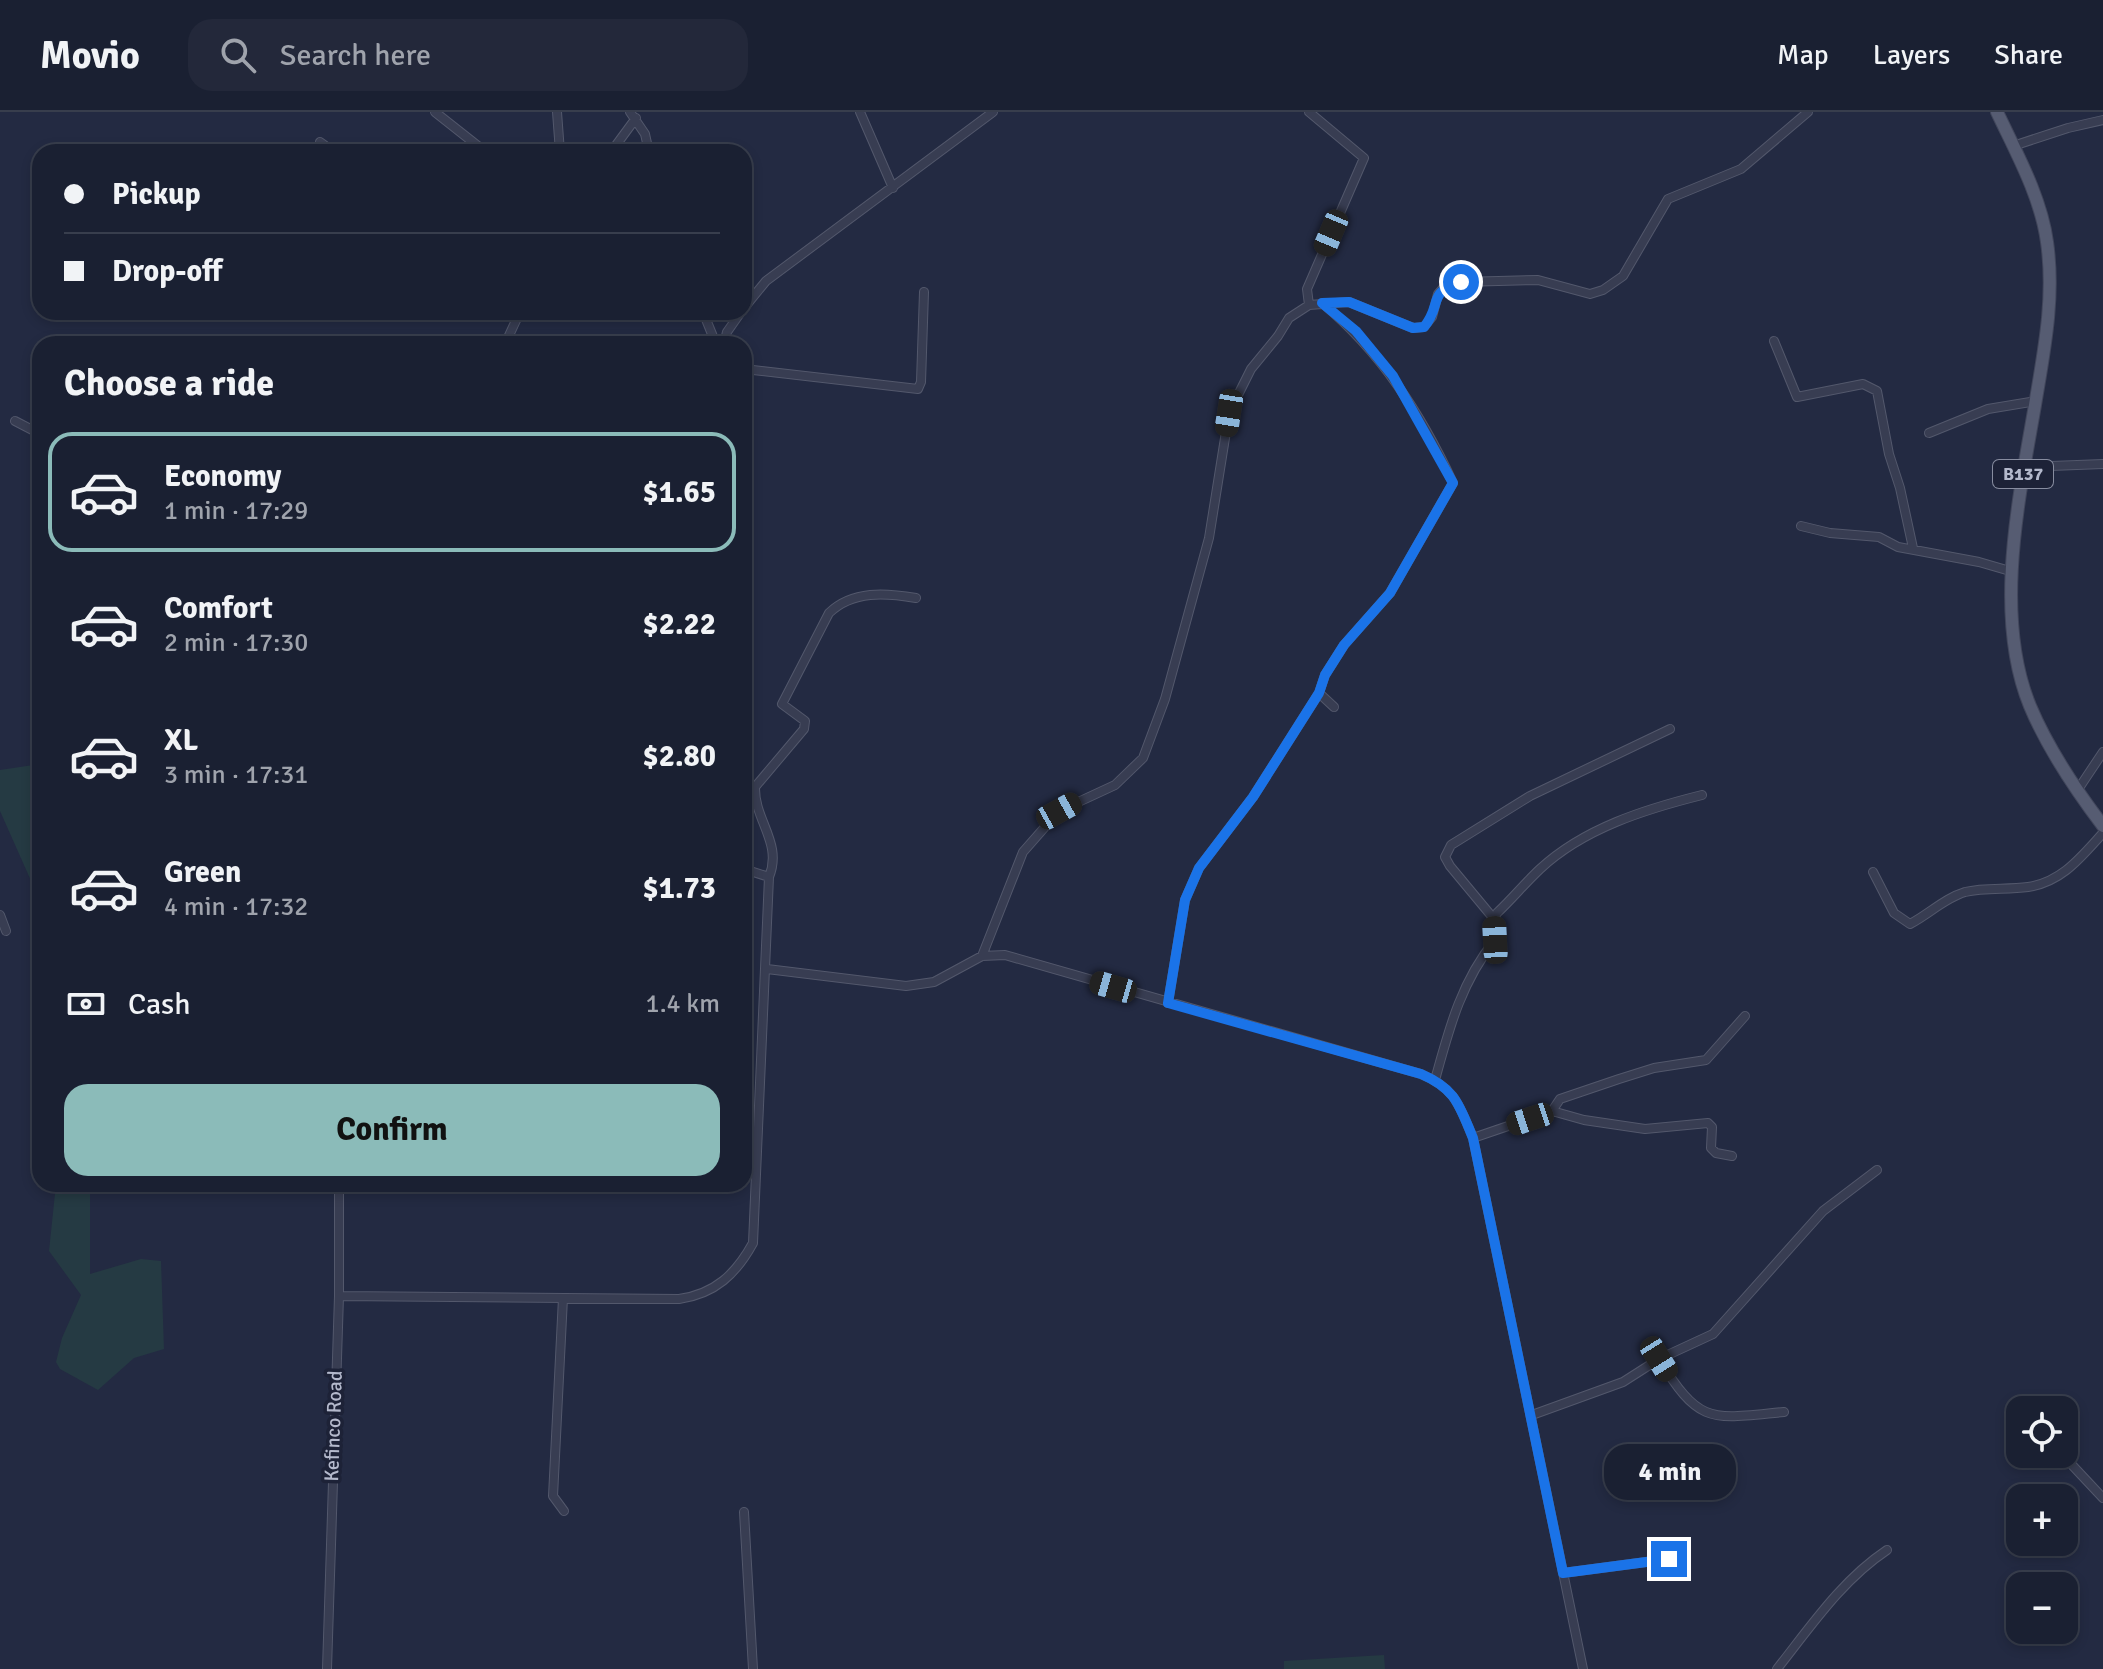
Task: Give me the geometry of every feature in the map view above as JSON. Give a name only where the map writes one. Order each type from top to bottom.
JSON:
[{"type":"main road","name":"B137","points":[[1997,112],[2039,209],[2050,266],[2051,299],[2010,571],[2015,637],[2029,704],[2077,791],[2103,826]]},
{"type":"street","points":[[435,112],[476,144]]},
{"type":"street","points":[[557,112],[559,144]]},
{"type":"street","points":[[860,112],[893,188]]},
{"type":"street","points":[[752,298],[766,281],[993,112]]},
{"type":"street","points":[[1309,112],[1364,158],[1307,289],[1309,305]]},
{"type":"street","points":[[982,956],[1023,852],[1059,811],[1115,785],[1143,758],[1165,699],[1209,538],[1232,405],[1251,369],[1289,318],[1309,305],[1349,302],[1413,328],[1424,327],[1432,317],[1438,294],[1444,287],[1461,282],[1538,280],[1590,294],[1603,290],[1623,276],[1668,199],[1741,169],[1808,112]]},
{"type":"street","points":[[616,144],[633,115],[645,134],[647,144]]},
{"type":"street","points":[[2013,146],[2103,120]]},
{"type":"street","points":[[752,370],[917,390],[921,382],[924,292]]},
{"type":"street","points":[[1168,1003],[1185,900],[1199,868],[1253,797],[1319,693],[1325,675],[1344,645],[1390,593],[1453,483],[1393,376],[1356,331],[1322,303]]},
{"type":"street","points":[[1774,341],[1797,397],[1863,384],[1877,391],[1913,548]]},
{"type":"street","points":[[1929,433],[2008,403],[2036,401]]},
{"type":"street","points":[[15,421],[32,430]]},
{"type":"street","points":[[2025,467],[2103,464]]},
{"type":"street","points":[[1801,526],[1820,532],[1879,537],[1898,547],[2010,571]]},
{"type":"street","points":[[339,1296],[679,1299],[699,1296],[731,1276],[743,1262],[753,1243],[769,877],[774,856],[755,798],[755,787],[804,729],[805,721],[782,704],[829,613],[838,605],[875,594],[916,598]]},
{"type":"street","points":[[1319,693],[1334,707]]},
{"type":"street","points":[[1435,1080],[1460,997],[1476,964],[1495,940],[1494,919],[1450,866],[1445,857],[1446,850],[1530,796],[1670,729]]},
{"type":"street","points":[[2077,791],[2103,752]]},
{"type":"street","points":[[1494,919],[1541,868],[1570,847],[1610,825],[1657,806],[1702,795]]},
{"type":"street","points":[[1873,872],[1894,913],[1910,924],[1952,897],[1968,891],[2030,887],[2056,879],[2070,869],[2103,833]]},
{"type":"street","points":[[752,872],[769,877]]},
{"type":"street","points":[[0,915],[6,931]]},
{"type":"street","points":[[767,969],[906,986],[934,982],[982,956],[1005,955],[1435,1080],[1460,1102],[1473,1138],[1583,1669]]},
{"type":"street","points":[[1552,1111],[1560,1099],[1619,1079],[1654,1068],[1706,1060],[1745,1016]]},
{"type":"street","points":[[1473,1138],[1552,1111],[1584,1120],[1645,1129],[1708,1123],[1712,1127],[1711,1148],[1716,1153],[1732,1156]]},
{"type":"street","points":[[1532,1415],[1576,1396],[1623,1382],[1659,1359],[1713,1334],[1823,1211],[1877,1170]]},
{"type":"street","name":"Kefinco Road","points":[[327,1669],[339,1296],[339,1192]]},
{"type":"street","points":[[563,1298],[553,1496],[564,1511]]},
{"type":"street","points":[[1659,1359],[1681,1395],[1703,1412],[1727,1418],[1784,1412]]},
{"type":"street","points":[[2075,1468],[2103,1498]]},
{"type":"street","points":[[744,1512],[753,1669]]},
{"type":"street","points":[[1777,1669],[1852,1577],[1887,1550]]},
{"type":"street","points":[[1563,1573],[1669,1559]]},
{"type":"shaded area","points":[[32,765],[32,883],[0,811],[0,770]]},
{"type":"shaded area","points":[[55,1192],[90,1192],[90,1274],[141,1259],[161,1261],[164,1349],[134,1358],[98,1390],[60,1369],[56,1362],[62,1338],[81,1295],[49,1251]]},
{"type":"shaded area","points":[[1384,1655],[1385,1669],[1284,1669],[1284,1661]]},
{"type":"route","points":[[1461,282],[1444,287],[1438,294],[1432,317],[1424,327],[1413,328],[1349,302],[1322,303],[1356,331],[1393,376],[1453,483],[1390,593],[1344,645],[1325,675],[1319,693],[1253,797],[1199,868],[1185,900],[1168,1003],[1421,1074],[1449,1090],[1460,1102],[1473,1138],[1563,1573],[1669,1559]]}]
